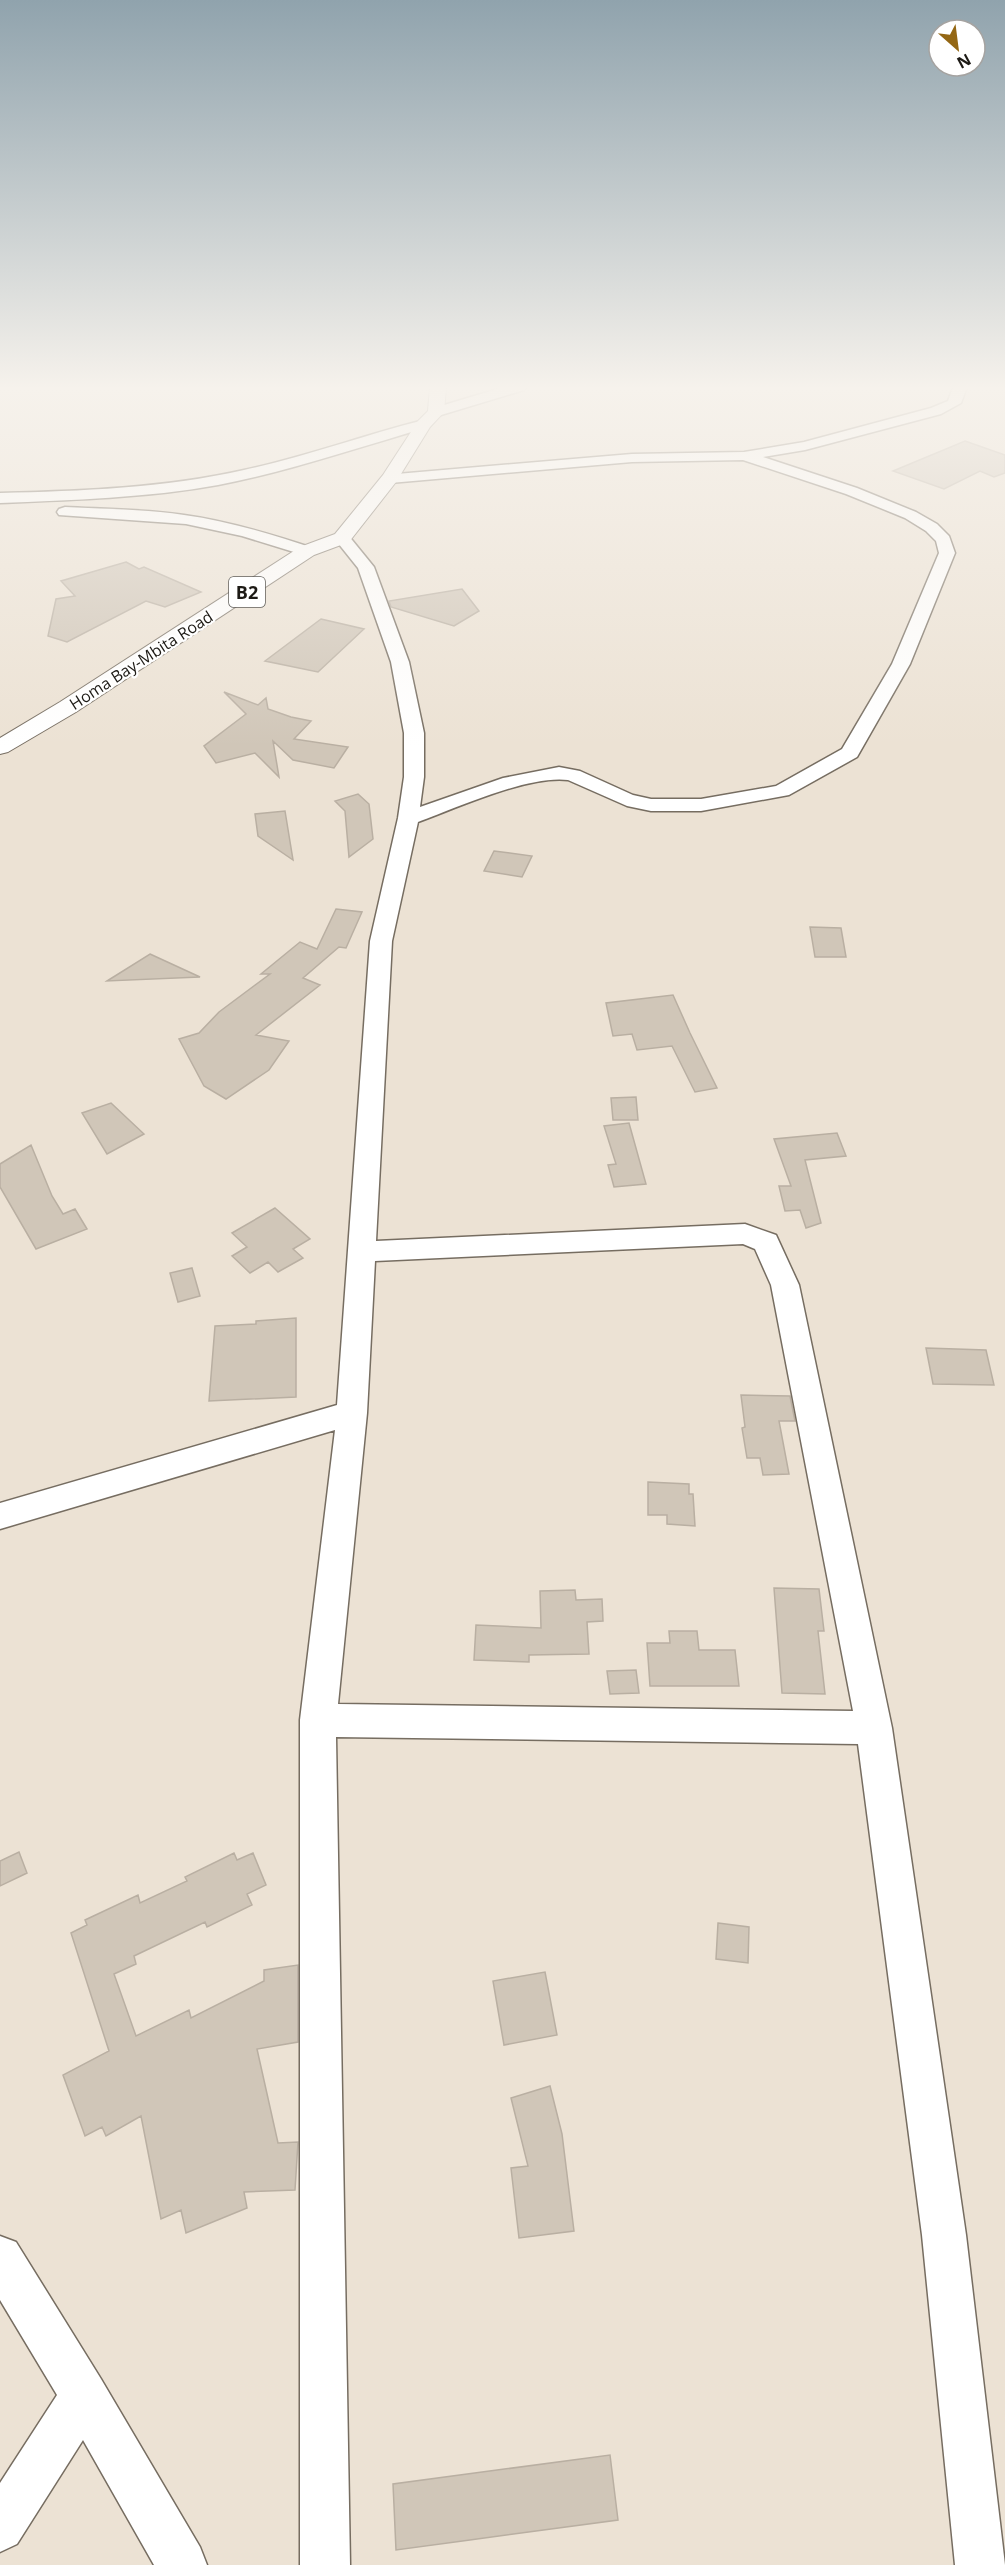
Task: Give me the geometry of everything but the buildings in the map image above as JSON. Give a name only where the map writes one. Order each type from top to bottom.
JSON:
[{"type":"highway","points":[[342,538],[367,507]]},
{"type":"highway","name":"Homa Bay-Mbita Road","points":[[0,747],[77,701],[307,551],[342,538]]},
{"type":"street","points":[[3,507],[18,510],[156,516],[254,534],[307,551]]},
{"type":"street","points":[[408,818],[510,782],[560,773],[573,775],[627,800],[651,805],[701,805],[782,791],[850,753],[902,664],[947,553],[943,538],[926,523],[891,507]]},
{"type":"street","points":[[325,2565],[318,1720],[352,1413],[381,941],[408,818],[414,777],[414,733],[400,662],[366,567],[342,538]]},
{"type":"street","points":[[362,1252],[745,1234],[766,1242],[785,1286],[874,1728],[944,2235],[980,2565]]},
{"type":"street","points":[[0,1516],[352,1413]]},
{"type":"street","points":[[318,1720],[874,1728]]},
{"type":"street","points":[[0,2258],[84,2396],[182,2565]]},
{"type":"street","points":[[0,2527],[84,2396]]}]
